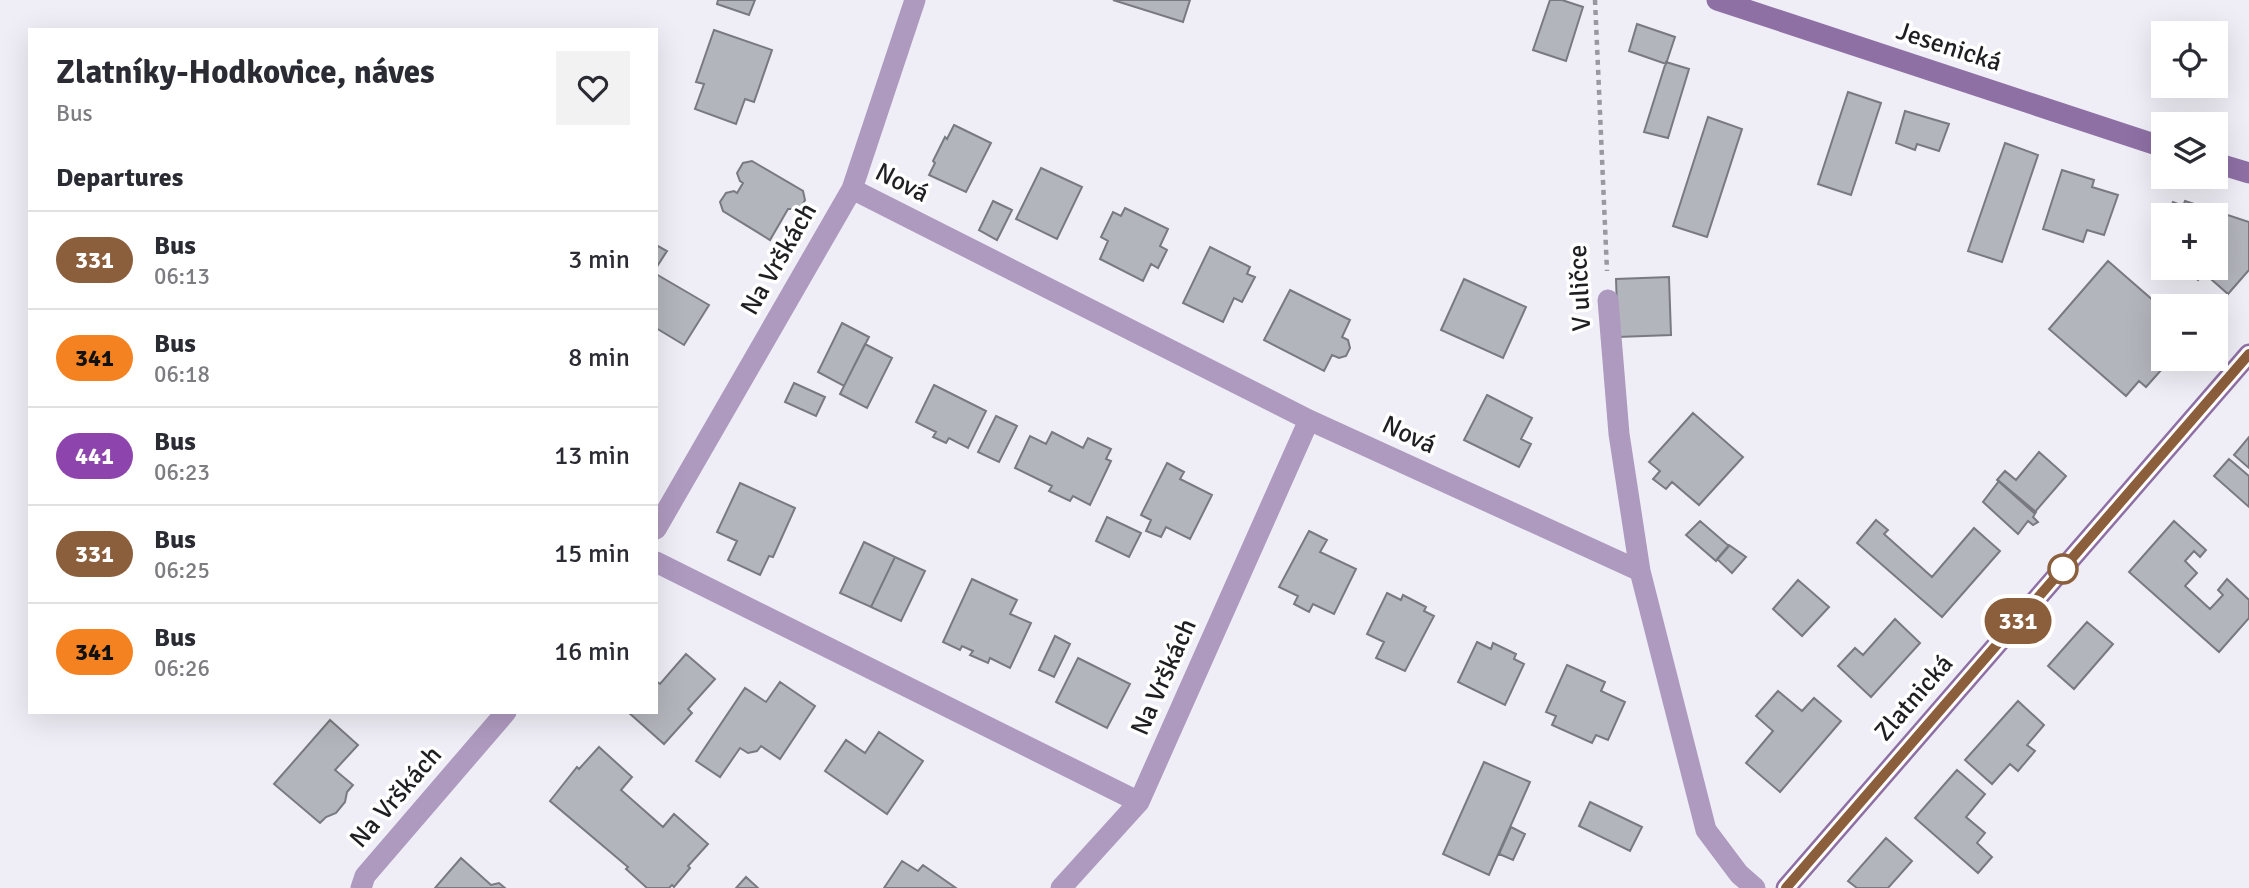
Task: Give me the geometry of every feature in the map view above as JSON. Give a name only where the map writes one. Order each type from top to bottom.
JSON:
[{"type":"street","name":"Na Vrškách","points":[[658,526],[852,189],[915,0]]},
{"type":"street","name":"Jesenická","points":[[1717,0],[2151,143]]},
{"type":"street","points":[[2228,167],[2249,173]]},
{"type":"street","name":"Nová","points":[[852,189],[1309,420],[1640,571]]},
{"type":"street","name":"V uličce","points":[[1608,300],[1619,434],[1640,571]]},
{"type":"street","name":"Zlatnická","points":[[1786,888],[2249,354]]},
{"type":"street","name":"Na Vrškách","points":[[1061,888],[1139,802],[1309,420]]},
{"type":"street","points":[[658,563],[1139,802]]},
{"type":"street","points":[[1640,571],[1706,830],[1739,874],[1755,888]]},
{"type":"street","name":"Na Vrškách","points":[[361,888],[365,876],[504,714]]},
{"type":"path","name":"V uličce","points":[[1595,0],[1608,300]]},
{"type":"building","points":[[718,0],[755,0],[749,15],[717,4]]},
{"type":"building","points":[[1113,0],[1190,0],[1183,22]]},
{"type":"building","points":[[1550,0],[1562,0],[1583,7],[1566,61],[1533,50]]},
{"type":"building","points":[[1637,24],[1675,37],[1666,64],[1629,51]]},
{"type":"building","points":[[714,30],[772,50],[754,102],[745,99],[736,124],[695,109],[704,84],[696,82]]},
{"type":"building","points":[[1666,62],[1689,69],[1668,138],[1644,132]]},
{"type":"building","points":[[1848,92],[1881,103],[1851,195],[1818,184]]},
{"type":"building","points":[[1905,111],[1949,124],[1939,151],[1917,144],[1915,150],[1896,143]]},
{"type":"building","points":[[1708,117],[1742,129],[1707,237],[1673,226]]},
{"type":"building","points":[[954,125],[991,143],[966,192],[929,175],[945,137],[947,139]]},
{"type":"building","points":[[2005,143],[2038,155],[2002,262],[1968,251]]},
{"type":"building","points":[[752,161],[803,191],[805,200],[800,209],[788,209],[770,240],[723,211],[720,202],[726,193],[737,193],[743,183],[737,173],[743,163]]},
{"type":"building","points":[[1041,168],[1082,187],[1057,239],[1016,219]]},
{"type":"building","points":[[2062,170],[2094,180],[2092,187],[2118,195],[2104,235],[2087,230],[2083,242],[2043,229]]},
{"type":"building","points":[[993,201],[1012,210],[997,240],[979,230]]},
{"type":"building","points":[[1125,208],[1168,229],[1160,246],[1167,250],[1158,268],[1151,264],[1143,281],[1100,259],[1108,241],[1101,237],[1113,212],[1121,216]]},
{"type":"building","points":[[2228,215],[2249,222],[2249,270],[2228,294],[2212,280],[2228,280]]},
{"type":"building","points":[[658,246],[667,251],[658,265]]},
{"type":"building","points":[[1210,247],[1250,267],[1247,274],[1255,277],[1242,302],[1234,298],[1223,322],[1183,303]]},
{"type":"building","points":[[2108,261],[2151,299],[2151,371],[2160,371],[2146,387],[2139,381],[2126,396],[2049,329]]},
{"type":"building","points":[[658,275],[709,305],[684,345],[658,329]]},
{"type":"building","points":[[1669,277],[1671,335],[1618,337],[1616,279]]},
{"type":"building","points":[[1464,279],[1526,307],[1503,358],[1441,330]]},
{"type":"building","points":[[1290,290],[1350,320],[1342,337],[1348,340],[1350,348],[1346,356],[1339,358],[1332,355],[1324,371],[1264,340]]},
{"type":"building","points":[[842,323],[869,337],[844,386],[818,372]]},
{"type":"building","points":[[865,344],[892,358],[867,408],[840,394]]},
{"type":"building","points":[[794,383],[825,397],[816,416],[785,402]]},
{"type":"building","points":[[934,385],[986,411],[968,448],[949,438],[946,443],[933,437],[936,432],[916,422]]},
{"type":"building","points":[[1487,395],[1532,418],[1521,439],[1531,444],[1519,467],[1464,440]]},
{"type":"building","points":[[1693,413],[1743,457],[1699,505],[1672,482],[1666,489],[1653,479],[1660,471],[1649,462]]},
{"type":"building","points":[[996,416],[1017,426],[999,462],[978,452]]},
{"type":"building","points":[[1052,432],[1083,448],[1088,438],[1111,449],[1106,459],[1111,461],[1090,505],[1073,496],[1070,501],[1049,491],[1052,486],[1015,468],[1030,436],[1046,444]]},
{"type":"building","points":[[2249,437],[2249,468],[2234,455]]},
{"type":"building","points":[[2039,452],[2066,476],[2034,513],[1997,480],[2005,471],[2016,480]]},
{"type":"building","points":[[2229,459],[2249,476],[2249,507],[2214,476]]},
{"type":"building","points":[[1167,463],[1184,472],[1180,479],[1212,495],[1190,539],[1166,527],[1161,537],[1146,531],[1151,520],[1141,515]]},
{"type":"building","points":[[1999,481],[2036,512],[2033,517],[2038,522],[2033,525],[2028,521],[2018,534],[1983,502]]},
{"type":"building","points":[[740,483],[795,508],[773,557],[769,556],[760,575],[728,560],[737,541],[717,532]]},
{"type":"building","points":[[1107,517],[1141,533],[1129,557],[1096,541]]},
{"type":"building","points":[[1876,520],[1888,530],[1884,534],[1932,577],[1974,528],[2000,551],[1942,617],[1857,543]]},
{"type":"building","points":[[1700,521],[1729,546],[1716,561],[1686,535]]},
{"type":"building","points":[[2174,521],[2206,550],[2200,557],[2194,551],[2185,561],[2197,573],[2185,586],[2210,609],[2223,595],[2218,590],[2227,579],[2249,600],[2249,618],[2219,652],[2129,572]]},
{"type":"building","points":[[1309,531],[1327,540],[1320,552],[1356,569],[1334,614],[1313,604],[1309,612],[1294,604],[1298,596],[1279,587]]},
{"type":"building","points":[[864,542],[895,557],[871,607],[840,593]]},
{"type":"building","points":[[1729,545],[1746,557],[1732,573],[1717,559]]},
{"type":"building","points":[[895,557],[925,571],[901,621],[871,607]]},
{"type":"building","points":[[972,579],[1017,600],[1010,614],[1031,623],[1010,668],[990,658],[988,663],[970,655],[973,651],[962,646],[960,650],[943,642]]},
{"type":"building","points":[[1798,580],[1829,607],[1802,636],[1773,609]]},
{"type":"building","points":[[1387,593],[1401,600],[1403,595],[1426,607],[1424,611],[1434,616],[1405,671],[1376,658],[1384,642],[1367,634]]},
{"type":"building","points":[[1895,619],[1920,643],[1871,697],[1838,666],[1855,648],[1863,655]]},
{"type":"building","points":[[2087,622],[2113,644],[2074,689],[2048,666]]},
{"type":"building","points":[[1055,636],[1070,644],[1054,677],[1039,670]]},
{"type":"building","points":[[1477,642],[1491,649],[1493,643],[1516,654],[1514,659],[1524,664],[1505,705],[1458,682]]},
{"type":"building","points":[[686,654],[715,679],[688,709],[692,713],[664,744],[630,714],[658,714],[658,682],[660,684]]},
{"type":"building","points":[[1078,658],[1130,684],[1107,728],[1056,702]]},
{"type":"building","points":[[1567,665],[1605,682],[1601,691],[1625,702],[1608,740],[1596,735],[1592,743],[1552,725],[1556,716],[1546,712]]},
{"type":"building","points":[[780,682],[815,706],[780,759],[761,746],[757,751],[748,753],[740,748],[720,777],[696,761],[745,688],[766,702]]},
{"type":"building","points":[[1778,691],[1802,711],[1814,698],[1841,721],[1780,792],[1746,763],[1773,731],[1756,716]]},
{"type":"building","points":[[2018,701],[2044,725],[2027,745],[2035,751],[2018,771],[2010,764],[1992,784],[1965,760]]},
{"type":"building","points":[[330,720],[358,745],[335,770],[353,785],[347,792],[345,802],[336,813],[320,823],[274,784]]},
{"type":"building","points":[[879,732],[923,761],[887,814],[825,771],[846,740],[865,753]]},
{"type":"building","points":[[599,747],[632,777],[621,790],[663,827],[674,814],[708,844],[674,887],[647,888],[626,869],[628,867],[550,801],[577,767],[579,769]]},
{"type":"building","points":[[1484,762],[1530,782],[1489,875],[1443,854]]},
{"type":"building","points":[[1957,770],[1985,794],[1966,817],[1985,833],[1977,843],[1992,857],[1978,873],[1915,818]]},
{"type":"building","points":[[1590,802],[1642,827],[1630,851],[1579,826]]},
{"type":"building","points":[[1511,827],[1525,834],[1513,860],[1499,854]]},
{"type":"building","points":[[1886,838],[1912,861],[1888,888],[1857,888],[1848,881]]},
{"type":"building","points":[[461,858],[491,885],[499,883],[505,888],[435,888]]},
{"type":"building","points":[[902,861],[918,871],[923,865],[956,888],[884,888]]},
{"type":"building","points":[[746,877],[758,888],[736,888]]},
{"type":"bus line","name":"331","points":[[1786,888],[2249,354]]}]
